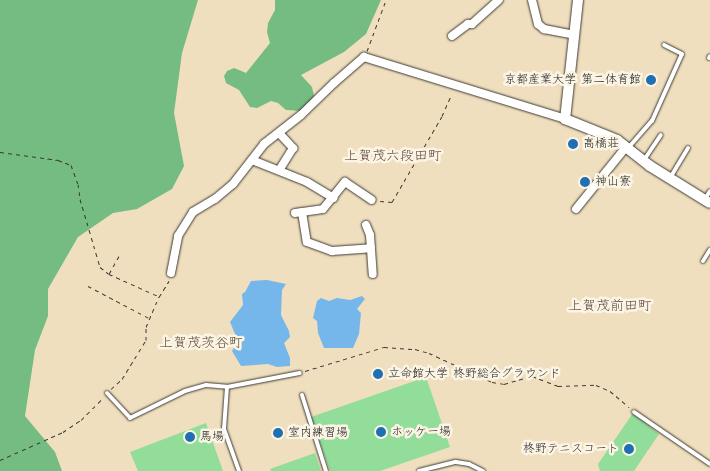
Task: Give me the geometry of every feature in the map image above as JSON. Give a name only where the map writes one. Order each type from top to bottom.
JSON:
[{"type":"street","points":[[452,36],[478,19],[500,0]]},
{"type":"street","points":[[532,0],[538,24],[544,29],[574,35]]},
{"type":"street","points":[[565,119],[578,0]]},
{"type":"street","points":[[171,273],[178,236],[193,212],[233,184],[264,144],[364,57],[565,119],[617,140],[643,161],[708,198]]},
{"type":"street","points":[[279,132],[294,148],[279,170]]},
{"type":"street","points":[[576,209],[627,148]]},
{"type":"street","points":[[252,160],[307,182],[334,198]]},
{"type":"street","points":[[371,248],[332,252],[307,242],[299,212],[323,210],[345,182],[372,200]]},
{"type":"street","points":[[366,225],[371,248],[372,274]]},
{"type":"lane","points":[[627,148],[652,121],[682,54],[664,46]]},
{"type":"lane","points":[[643,161],[661,135]]},
{"type":"lane","points":[[670,178],[688,148]]},
{"type":"lane","points":[[703,261],[710,250]]},
{"type":"lane","points":[[107,393],[130,418],[185,391],[206,385],[227,387],[300,373]]},
{"type":"lane","points":[[227,387],[224,429],[239,471]]},
{"type":"lane","points":[[302,395],[326,471]]},
{"type":"lane","points":[[634,412],[710,464]]},
{"type":"lane","points":[[419,471],[456,462],[469,464],[483,471]]},
{"type":"path","points":[[364,57],[386,0]]},
{"type":"path","points":[[372,200],[392,202],[442,116],[455,85]]},
{"type":"path","points":[[0,152],[58,160],[71,166],[78,184],[80,199],[100,267],[110,274],[159,297]]},
{"type":"path","points":[[110,274],[119,256]]},
{"type":"path","points":[[0,460],[63,432],[81,420],[122,379],[146,340],[146,326],[159,297],[169,282],[171,273]]},
{"type":"path","points":[[88,286],[150,318]]},
{"type":"path","points":[[300,373],[384,346],[415,348],[429,352],[492,382],[504,384],[532,376],[558,386],[596,385],[610,391],[634,412]]},
{"type":"green space","points":[[0,0],[198,0],[182,53],[174,113],[184,166],[172,189],[137,209],[113,213],[78,237],[48,289],[48,316],[35,350],[25,416],[55,452],[62,471],[0,471]]},
{"type":"green space","points":[[275,0],[381,0],[366,34],[344,52],[301,75],[312,87],[314,96],[302,111],[286,110],[278,103],[271,101],[257,108],[250,107],[239,90],[226,83],[224,76],[227,71],[234,68],[246,73],[270,43],[267,32],[268,23],[275,10]]},
{"type":"green space","name":"ホッケー場","points":[[426,377],[450,447],[380,471],[330,471],[311,417]]},
{"type":"green space","name":"柊野テニスコート","points":[[633,413],[659,434],[634,471],[600,471],[598,464]]},
{"type":"green space","name":"馬場","points":[[206,423],[223,471],[138,471],[130,452]]},
{"type":"green space","points":[[315,453],[321,471],[271,471],[270,469]]},
{"type":"water","points":[[267,280],[286,284],[282,290],[281,315],[289,331],[290,337],[284,343],[290,358],[290,366],[277,367],[268,364],[241,366],[232,351],[238,341],[230,322],[243,305],[242,294],[251,281]]},
{"type":"water","points":[[362,296],[365,299],[357,309],[361,313],[359,334],[353,348],[324,348],[318,333],[317,321],[313,318],[317,301],[321,298],[329,301],[337,298],[350,300]]},
{"type":"place","name":"京都産業大学 第二体育館","points":[[651,80]]},
{"type":"place","name":"高橋荘","points":[[573,144]]},
{"type":"place","name":"神山寮","points":[[585,182]]},
{"type":"place","name":"立命館大学 柊野総合グラウンド","points":[[378,374]]},
{"type":"place","name":"ホッケー場","points":[[381,432]]},
{"type":"place","name":"室内練習場","points":[[278,433]]},
{"type":"place","name":"馬場","points":[[190,437]]},
{"type":"place","name":"柊野テニスコート","points":[[629,449]]},
{"type":"district","name":"上賀茂六段田町","points":[[393,156]]},
{"type":"district","name":"上賀茂前田町","points":[[610,306]]},
{"type":"district","name":"上賀茂茨谷町","points":[[201,343]]}]
